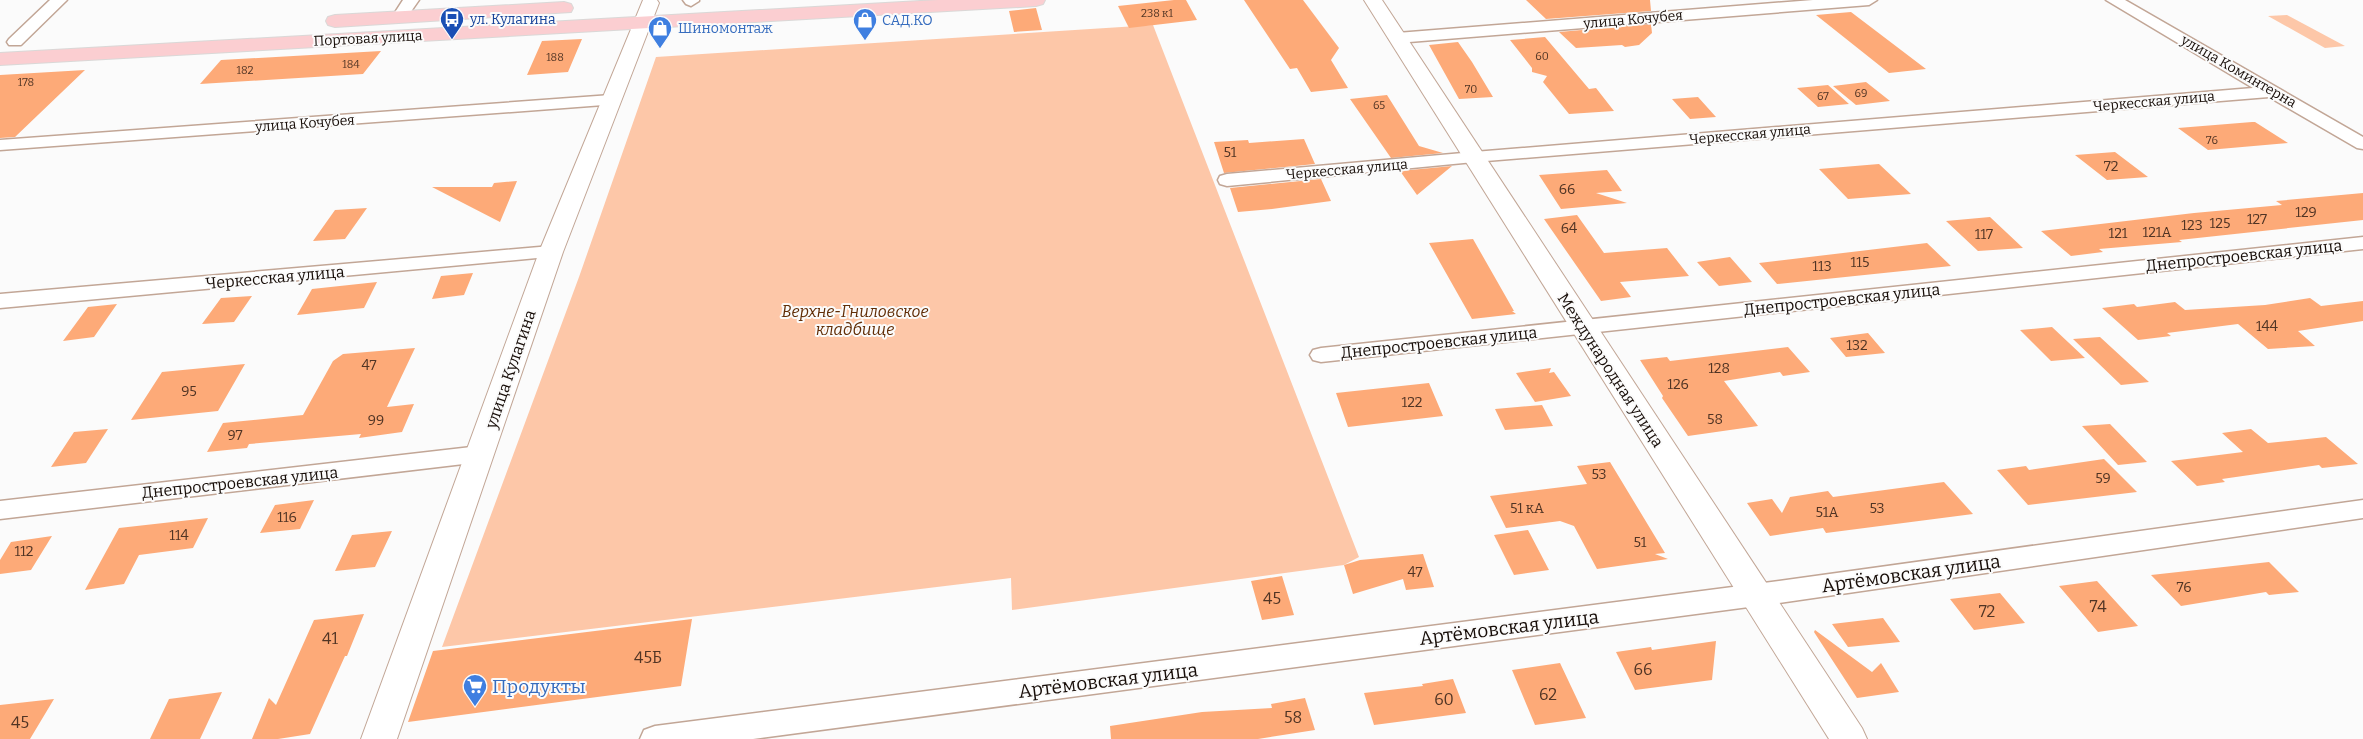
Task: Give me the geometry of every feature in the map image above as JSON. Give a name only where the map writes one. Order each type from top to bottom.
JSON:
[{"type":"main road","name":"Портовая улица","points":[[0,59],[711,0]]},
{"type":"main road","name":"Портовая улица","points":[[663,5],[1036,0]]},
{"type":"main road","name":"Международная улица","points":[[1373,0],[1848,739]]},
{"type":"main road","name":"улица Кулагина","points":[[379,739],[551,252],[611,100],[663,5]]},
{"type":"main road","name":"Портовая улица","points":[[316,22],[582,7]]},
{"type":"main road","points":[[7,42],[238,27]]},
{"type":"street","points":[[7,42],[59,0]]},
{"type":"street","points":[[400,17],[411,0]]},
{"type":"street","name":"улица Кочубея","points":[[1397,38],[1869,0]]},
{"type":"street","name":"улица Коминтерна","points":[[2114,0],[2363,144]]},
{"type":"street","name":"Черкесская улица","points":[[1227,180],[1474,157],[2274,91]]},
{"type":"street","name":"улица Кочубея","points":[[0,145],[611,100]]},
{"type":"street","name":"Днепростроевская улица","points":[[1321,355],[2363,242]]},
{"type":"street","name":"Черкесская улица","points":[[0,301],[551,252]]},
{"type":"street","name":"Днепростроевская улица","points":[[0,510],[480,455]]},
{"type":"street","name":"Артёмовская улица","points":[[654,739],[1756,595],[2363,509]]},
{"type":"green space","points":[[2287,15],[2345,46],[2325,48],[2268,16]]},
{"type":"green space","name":"Верхне-Гниловское кладбище","points":[[1153,25],[1359,557],[1344,565],[1012,610],[1011,578],[442,647],[579,277],[656,57]]},
{"type":"building","points":[[1186,0],[1197,20],[1129,28],[1118,6]]},
{"type":"building","points":[[1244,0],[1303,0],[1339,48],[1331,60],[1348,88],[1311,92],[1297,68],[1290,69]]},
{"type":"building","points":[[1526,0],[1650,0],[1651,11],[1546,19]]},
{"type":"building","points":[[1036,8],[1042,30],[1014,32],[1009,11]]},
{"type":"building","points":[[1851,12],[1926,69],[1889,73],[1816,15]]},
{"type":"building","points":[[1651,24],[1652,33],[1639,45],[1625,47],[1622,45],[1576,48],[1559,32]]},
{"type":"building","points":[[1545,37],[1589,89],[1596,88],[1614,111],[1569,114],[1543,82],[1547,76],[1532,72],[1532,68],[1510,40]]},
{"type":"building","points":[[582,39],[568,72],[527,75],[542,41]]},
{"type":"building","points":[[1458,42],[1493,97],[1459,99],[1429,45]]},
{"type":"building","points":[[381,51],[363,74],[200,84],[221,60]]},
{"type":"building","points":[[85,70],[15,137],[0,138],[0,75]]},
{"type":"building","points":[[1866,82],[1890,101],[1856,105],[1833,86]]},
{"type":"building","points":[[1828,85],[1849,104],[1818,107],[1797,88]]},
{"type":"building","points":[[1387,95],[1419,146],[1443,153],[1391,158],[1350,99]]},
{"type":"building","points":[[1698,97],[1716,117],[1690,119],[1672,99]]},
{"type":"building","points":[[2255,122],[2288,143],[2208,150],[2178,128]]},
{"type":"building","points":[[1304,139],[1315,164],[1224,173],[1214,142],[1248,140],[1249,143]]},
{"type":"building","points":[[2115,152],[2148,177],[2107,180],[2075,155]]},
{"type":"building","points":[[1879,164],[1911,194],[1848,199],[1819,169]]},
{"type":"building","points":[[1452,166],[1417,195],[1400,171]]},
{"type":"building","points":[[1607,170],[1622,191],[1596,193],[1627,203],[1561,209],[1539,175]]},
{"type":"building","points":[[1321,179],[1331,201],[1272,209],[1238,212],[1230,188]]},
{"type":"building","points":[[517,181],[500,222],[432,187],[492,187],[494,183]]},
{"type":"building","points":[[2363,193],[2363,220],[2179,240],[2182,242],[2099,249],[2103,252],[2071,256],[2041,231],[2282,205],[2276,201]]},
{"type":"building","points":[[367,208],[345,239],[313,241],[335,210]]},
{"type":"building","points":[[1577,215],[1604,253],[1667,248],[1689,276],[1620,282],[1631,297],[1601,301],[1544,219]]},
{"type":"building","points":[[1990,217],[2023,248],[1978,251],[1946,221]]},
{"type":"building","points":[[1473,239],[1514,311],[1512,311],[1516,314],[1472,319],[1429,243]]},
{"type":"building","points":[[1927,243],[1951,266],[1777,284],[1759,263]]},
{"type":"building","points":[[1730,257],[1752,282],[1719,286],[1697,262]]},
{"type":"building","points":[[473,273],[464,295],[432,299],[441,276]]},
{"type":"building","points":[[377,282],[364,308],[297,315],[312,289]]},
{"type":"building","points":[[252,296],[234,322],[202,324],[221,298]]},
{"type":"building","points":[[2310,298],[2321,306],[2363,301],[2363,321],[2298,331],[2315,346],[2268,349],[2238,324],[2167,333],[2171,336],[2138,340],[2102,308],[2134,304],[2137,307],[2175,302],[2185,310],[2265,305]]},
{"type":"building","points":[[117,304],[94,337],[63,341],[88,307]]},
{"type":"building","points":[[2052,327],[2085,358],[2051,361],[2020,330]]},
{"type":"building","points":[[1868,333],[1885,353],[1846,357],[1830,338]]},
{"type":"building","points":[[2100,337],[2149,382],[2121,385],[2073,339]]},
{"type":"building","points":[[1788,347],[1810,372],[1783,376],[1780,372],[1724,381],[1758,426],[1688,436],[1662,398],[1663,396],[1640,360],[1667,357],[1670,361]]},
{"type":"building","points":[[415,348],[387,407],[414,404],[402,432],[359,438],[361,434],[249,444],[247,448],[207,452],[223,423],[303,415],[333,361],[343,354]]},
{"type":"building","points":[[245,364],[218,411],[131,420],[162,372]]},
{"type":"building","points":[[1551,368],[1549,373],[1554,372],[1571,396],[1535,402],[1516,373]]},
{"type":"building","points":[[1429,383],[1443,416],[1348,427],[1336,393]]},
{"type":"building","points":[[1542,405],[1553,426],[1505,430],[1495,409]]},
{"type":"building","points":[[2110,424],[2147,462],[2118,465],[2082,426]]},
{"type":"building","points":[[108,429],[86,463],[51,467],[74,432]]},
{"type":"building","points":[[2251,429],[2268,443],[2326,437],[2358,464],[2322,468],[2319,465],[2222,479],[2225,482],[2197,486],[2171,461],[2243,452],[2222,433]]},
{"type":"building","points":[[2104,459],[2137,492],[2028,505],[1997,470],[2026,466],[2029,470]]},
{"type":"building","points":[[1610,462],[1665,553],[1655,554],[1668,559],[1597,569],[1574,526],[1560,521],[1506,528],[1490,496],[1587,484],[1577,466]]},
{"type":"building","points":[[1944,482],[1973,514],[1826,533],[1823,528],[1770,536],[1747,503],[1772,499],[1782,513],[1790,497],[1828,491],[1833,497]]},
{"type":"building","points":[[314,500],[300,529],[260,533],[275,505]]},
{"type":"building","points":[[208,518],[193,548],[139,555],[124,584],[85,590],[119,528]]},
{"type":"building","points":[[1528,530],[1549,570],[1514,575],[1494,535]]},
{"type":"building","points":[[392,531],[375,567],[335,571],[352,535]]},
{"type":"building","points":[[52,536],[31,570],[0,574],[0,560],[11,542]]},
{"type":"building","points":[[1423,554],[1434,587],[1406,590],[1403,579],[1353,594],[1344,565],[1360,560]]},
{"type":"building","points":[[2269,562],[2299,592],[2269,595],[2266,592],[2181,606],[2151,575]]},
{"type":"building","points":[[1282,576],[1294,615],[1262,620],[1251,581]]},
{"type":"building","points":[[2097,581],[2138,626],[2098,632],[2059,586]]},
{"type":"building","points":[[2000,593],[2025,623],[1974,630],[1950,599]]},
{"type":"building","points":[[364,614],[347,656],[345,656],[310,734],[278,739],[252,739],[269,698],[276,705],[314,620]]},
{"type":"building","points":[[1883,618],[1900,642],[1848,647],[1832,624]]},
{"type":"building","points":[[692,619],[681,686],[408,722],[433,651]]},
{"type":"building","points":[[1815,630],[1872,672],[1881,663],[1899,692],[1857,698],[1814,632]]},
{"type":"building","points":[[1716,641],[1712,680],[1635,690],[1616,652],[1651,647],[1652,650]]},
{"type":"building","points":[[1560,663],[1586,718],[1535,725],[1512,670]]},
{"type":"building","points":[[1453,679],[1466,713],[1374,725],[1364,693],[1423,686],[1422,684]]},
{"type":"building","points":[[222,692],[200,739],[150,739],[169,699]]},
{"type":"building","points":[[1305,698],[1315,730],[1258,739],[1111,739],[1110,726],[1202,712],[1272,708],[1271,704]]},
{"type":"building","points":[[54,699],[30,739],[0,739],[0,705]]},
{"type":"place","name":"ул. Кулагина","points":[[452,40]]},
{"type":"place","name":"САД.КО","points":[[865,41]]},
{"type":"place","name":"Шиномонтаж","points":[[660,49]]},
{"type":"place","name":"Продукты","points":[[475,707]]}]
